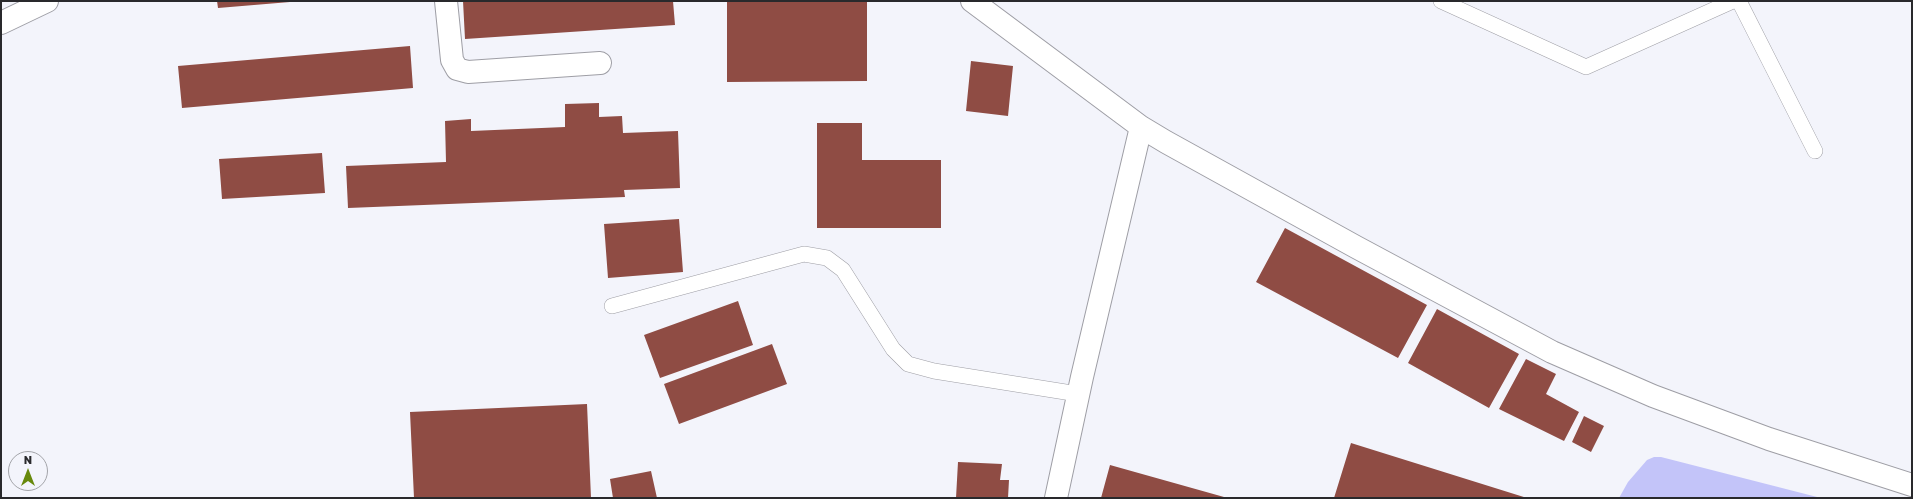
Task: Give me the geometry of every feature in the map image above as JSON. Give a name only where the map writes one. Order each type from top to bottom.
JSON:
[{"type":"street","points":[[1,23],[47,1]]},
{"type":"street","points":[[446,1],[452,60],[457,69],[468,72],[600,63]]},
{"type":"street","points":[[972,1],[1020,35],[1141,127],[1356,247],[1552,352],[1653,396],[1754,434],[1912,485]]},
{"type":"street","points":[[1056,498],[1078,394],[1141,127]]},
{"type":"lane","points":[[1441,1],[1586,68],[1733,1]]},
{"type":"lane","points":[[1739,1],[1815,151]]},
{"type":"lane","points":[[612,306],[804,254],[827,258],[843,270],[893,349],[908,364],[934,370],[1078,394]]},
{"type":"shaded area","points":[[1654,457],[1661,457],[1821,498],[1619,498],[1628,482],[1647,460]]},
{"type":"building","points":[[217,1],[290,1],[290,2],[218,8]]},
{"type":"building","points":[[463,1],[673,1],[675,25],[465,39]]},
{"type":"building","points":[[727,1],[867,1],[867,81],[727,82]]},
{"type":"building","points":[[410,46],[413,88],[182,108],[178,66]]},
{"type":"building","points":[[971,61],[1013,66],[1008,116],[966,111]]},
{"type":"building","points":[[599,103],[599,117],[622,116],[623,133],[678,131],[680,188],[624,190],[625,197],[348,208],[346,166],[446,162],[445,121],[471,119],[471,131],[565,127],[565,104]]},
{"type":"building","points":[[817,123],[862,123],[862,160],[941,160],[941,228],[817,228]]},
{"type":"building","points":[[322,153],[325,193],[222,199],[219,159]]},
{"type":"building","points":[[679,219],[683,272],[608,278],[604,224]]},
{"type":"building","points":[[1285,228],[1427,305],[1398,358],[1256,282]]},
{"type":"building","points":[[738,301],[753,345],[660,378],[644,335]]},
{"type":"building","points":[[1437,309],[1519,354],[1489,408],[1408,363]]},
{"type":"building","points":[[772,344],[787,384],[679,424],[664,384]]},
{"type":"building","points":[[1526,359],[1556,374],[1546,394],[1579,412],[1564,441],[1499,409]]},
{"type":"building","points":[[587,404],[591,498],[414,498],[410,412]]},
{"type":"building","points":[[1584,416],[1604,426],[1591,452],[1572,442]]},
{"type":"building","points":[[1351,443],[1527,498],[1334,498]]},
{"type":"building","points":[[958,462],[1002,464],[1000,480],[1009,480],[1008,498],[956,498]]},
{"type":"building","points":[[1110,465],[1224,497],[1101,498]]},
{"type":"building","points":[[651,471],[657,498],[613,498],[610,479]]}]
